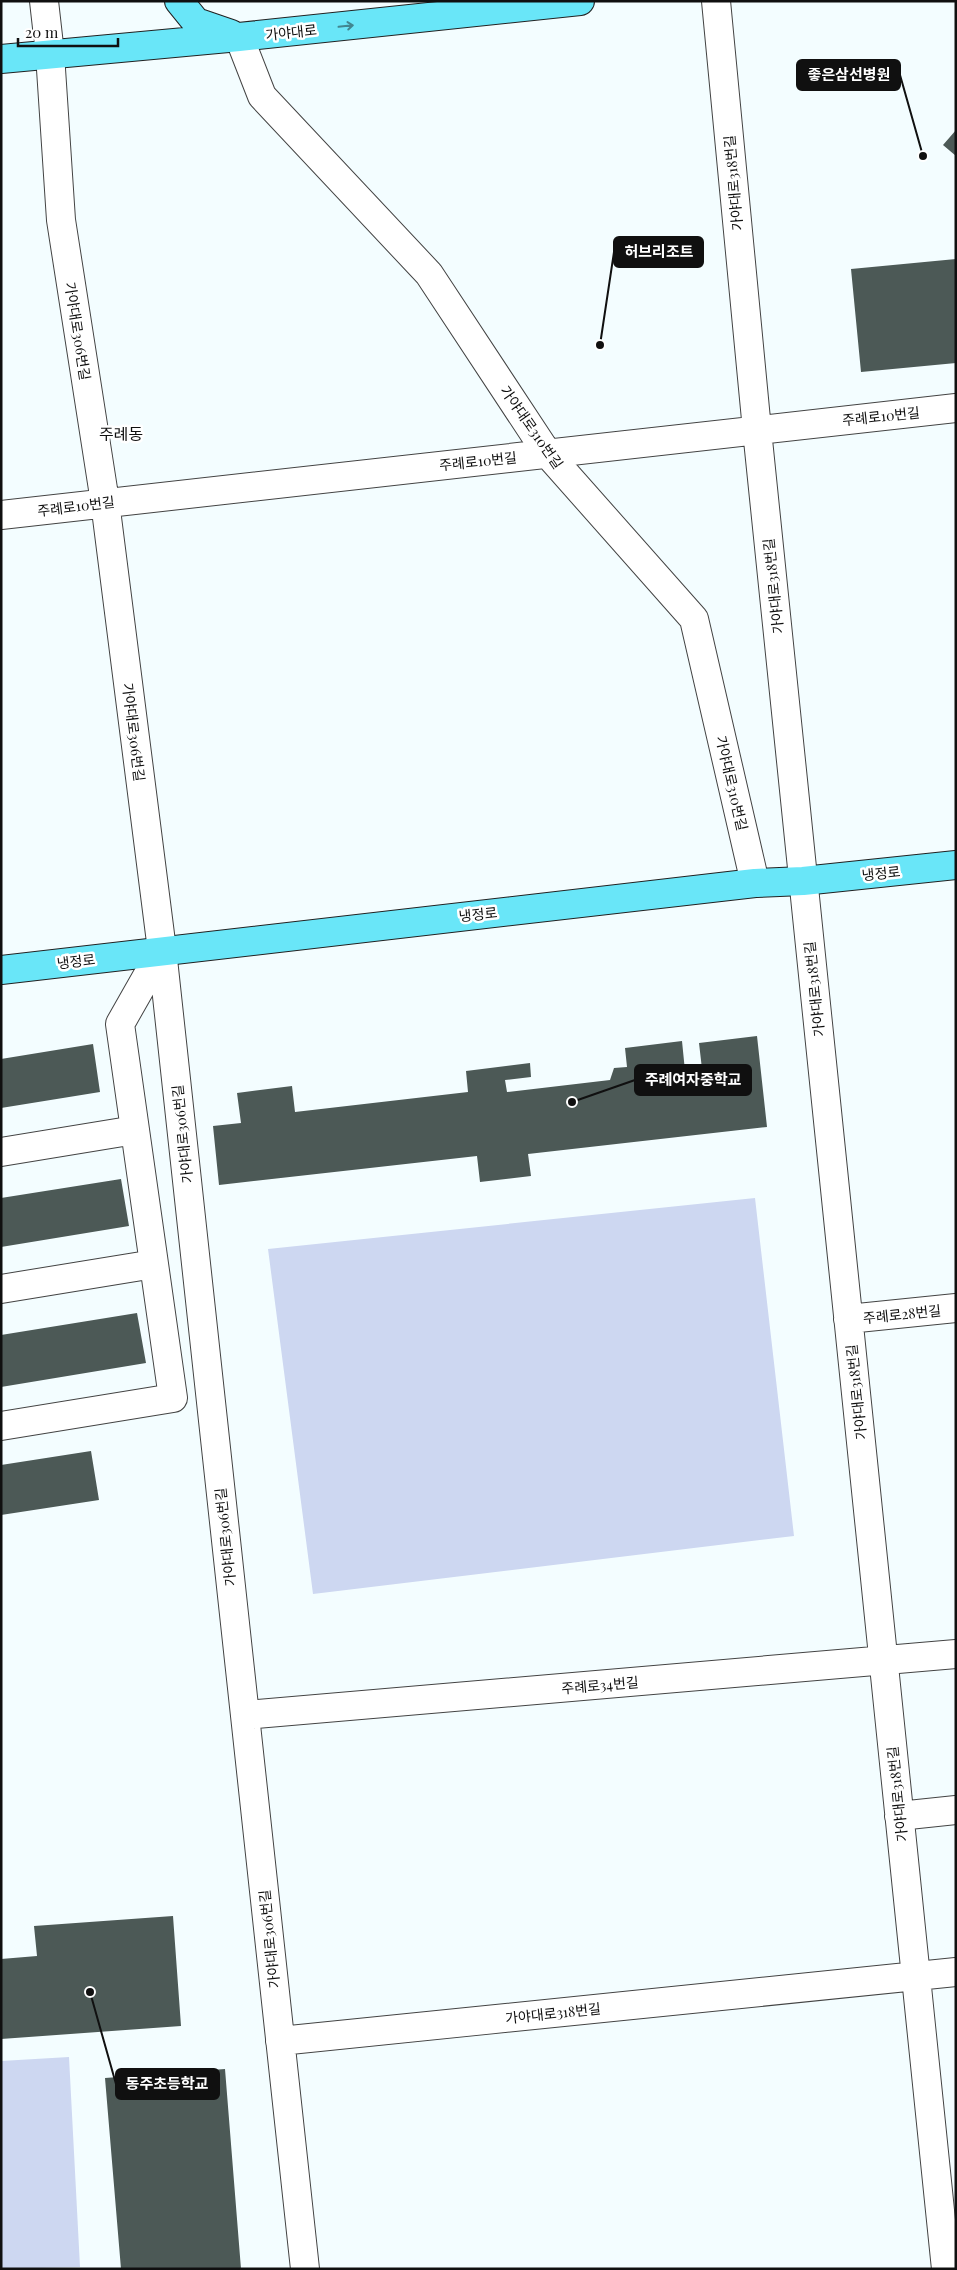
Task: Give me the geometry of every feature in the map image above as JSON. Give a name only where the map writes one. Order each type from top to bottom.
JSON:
[{"type":"main road","points":[[180,1],[196,22],[239,37]]},
{"type":"main road","name":"가야대로","points":[[1,59],[239,37],[580,1]]},
{"type":"main road","name":"냉정로","points":[[1,970],[756,883],[803,881],[956,864]]},
{"type":"street","name":"가야대로306번길","points":[[44,1],[50,54],[61,220],[105,502],[162,950],[305,2269]]},
{"type":"street","name":"가야대로318번길","points":[[716,1],[757,430],[946,2269]]},
{"type":"street","name":"가야대로310번길","points":[[239,37],[262,96],[429,274],[547,453],[694,619],[756,883]]},
{"type":"street","name":"주례로10번길","points":[[1,515],[956,408]]},
{"type":"street","points":[[1,1426],[173,1398],[120,1024],[162,950]]},
{"type":"street","points":[[1,1152],[135,1130]]},
{"type":"street","points":[[1,1289],[154,1264]]},
{"type":"street","name":"주례로28번길","points":[[848,1319],[956,1308]]},
{"type":"street","name":"주례로34번길","points":[[245,1715],[956,1654]]},
{"type":"street","points":[[899,1816],[956,1810]]},
{"type":"street","points":[[916,1976],[956,1972]]},
{"type":"street","name":"가야대로318번길","points":[[280,2040],[916,1976]]},
{"type":"shaded area","points":[[755,1198],[794,1536],[313,1594],[268,1249]]},
{"type":"shaded area","points":[[69,2057],[80,2267],[1,2269],[1,2061]]},
{"type":"building","points":[[956,130],[956,156],[943,145]]},
{"type":"building","points":[[956,259],[956,363],[861,372],[851,269]]},
{"type":"building","points":[[757,1036],[767,1127],[528,1154],[531,1176],[480,1182],[477,1156],[219,1185],[213,1126],[241,1123],[237,1093],[292,1086],[295,1112],[468,1092],[466,1071],[530,1063],[531,1077],[505,1080],[507,1092],[610,1080],[614,1068],[627,1067],[625,1048],[682,1041],[685,1071],[702,1069],[699,1043]]},
{"type":"building","points":[[93,1044],[100,1092],[1,1108],[1,1059]]},
{"type":"building","points":[[121,1179],[129,1226],[1,1247],[1,1198]]},
{"type":"building","points":[[137,1313],[146,1363],[1,1387],[1,1335]]},
{"type":"building","points":[[91,1451],[99,1500],[1,1515],[1,1465]]},
{"type":"building","points":[[173,1916],[181,2026],[1,2039],[1,1959],[37,1956],[34,1926]]},
{"type":"building","points":[[225,2069],[241,2269],[121,2269],[105,2078]]},
{"type":"place","name":"좋은삼선병원","points":[[923,156]]},
{"type":"place","name":"허브리조트","points":[[600,345]]},
{"type":"place","name":"주례여자중학교","points":[[572,1102]]},
{"type":"place","name":"동주초등학교","points":[[90,1992]]},
{"type":"district","name":"주례동","points":[[121,433]]}]
